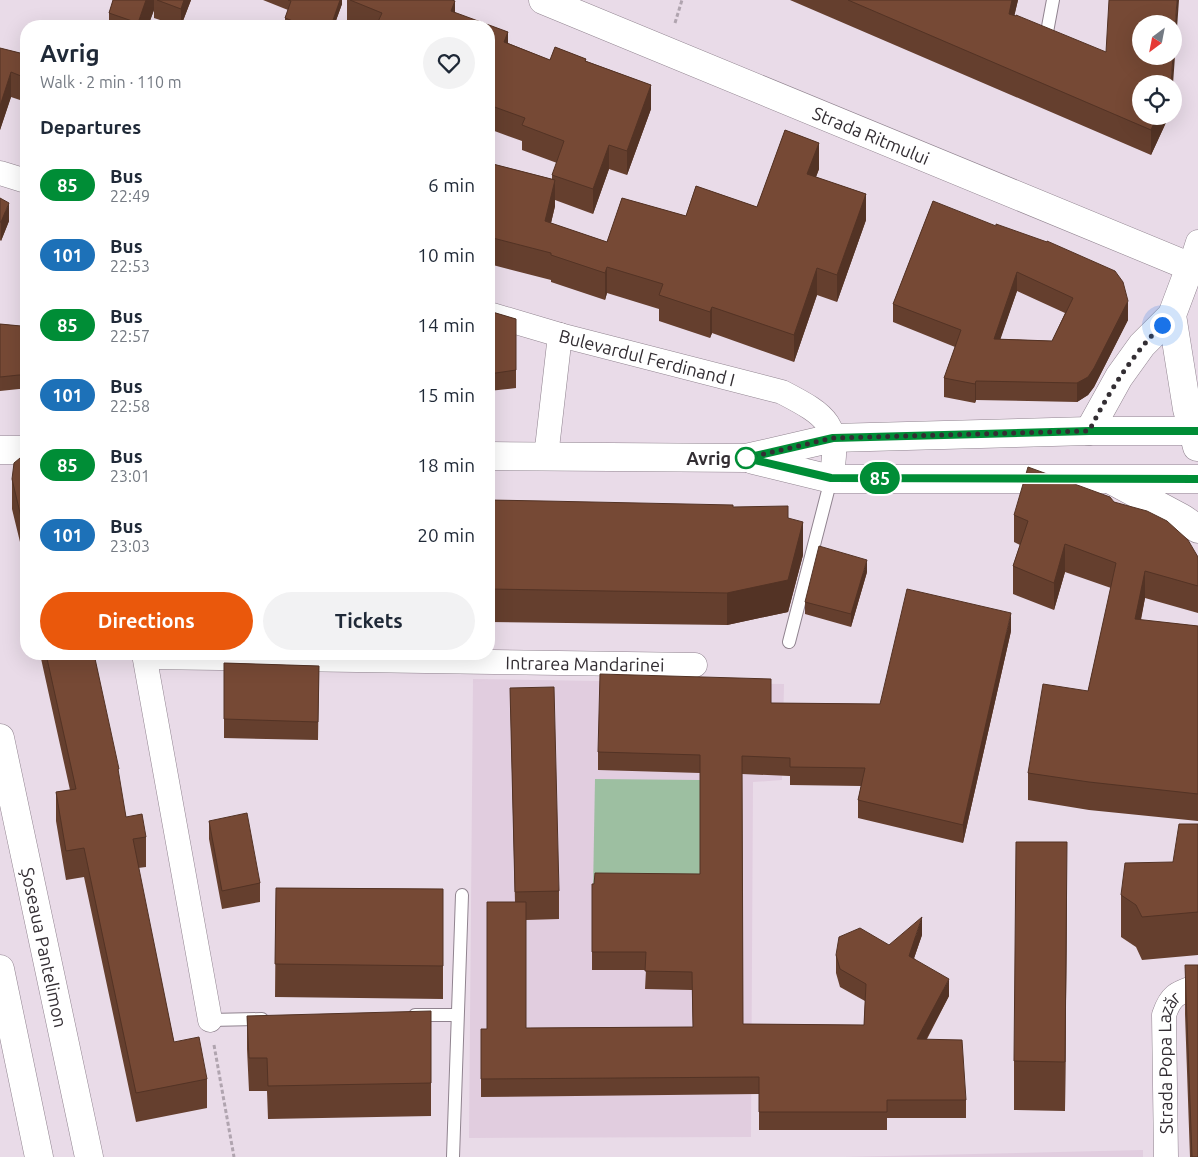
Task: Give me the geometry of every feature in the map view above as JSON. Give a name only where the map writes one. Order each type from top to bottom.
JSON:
[{"type":"main road","name":"Strada Ritmului","points":[[543,0],[1195,260]]},
{"type":"main road","points":[[1089,431],[1119,377],[1142,345],[1172,315],[1195,260]]},
{"type":"main road","points":[[746,458],[833,438],[1089,431],[1196,437],[1187,409],[1172,315]]},
{"type":"main road","points":[[0,450],[20,450]]},
{"type":"main road","points":[[495,456],[746,458],[831,478],[1198,479]]},
{"type":"main road","points":[[1108,478],[1182,518],[1198,529]]},
{"type":"main road","name":"Șoseaua Pantelimon","points":[[0,738],[89,1157]]},
{"type":"main road","points":[[0,969],[8,1046],[39,1157]]},
{"type":"street","points":[[0,173],[20,179]]},
{"type":"street","points":[[495,316],[560,335]]},
{"type":"street","name":"Bulevardul Ferdinand I","points":[[546,456],[560,335],[782,392],[821,415],[830,427],[834,454],[831,478]]},
{"type":"street","points":[[145,660],[210,1020]]},
{"type":"street","name":"Intrarea Mandarinei","points":[[420,660],[695,665]]},
{"type":"street","name":"Strada Popa Lazăr","points":[[1166,1157],[1164,1015],[1168,1002],[1176,994],[1198,986]]},
{"type":"lane","points":[[1047,32],[1053,0]]},
{"type":"lane","points":[[789,642],[831,478]]},
{"type":"lane","points":[[452,1157],[462,895]]},
{"type":"lane","points":[[398,1016],[457,1014]]},
{"type":"lane","points":[[210,1020],[279,1018]]},
{"type":"path","points":[[210,1020],[234,1157]]},
{"type":"shaded area","points":[[473,679],[784,684],[782,780],[753,782],[751,1137],[469,1138]]},
{"type":"shaded area","points":[[1143,1150],[1143,1157],[843,1157]]},
{"type":"green space","points":[[595,779],[700,780],[700,892],[593,891]]},
{"type":"building","points":[[113,0],[146,0],[139,20],[129,20],[109,13]]},
{"type":"building","points":[[157,0],[184,0],[181,9]]},
{"type":"building","points":[[288,0],[340,0],[333,20],[290,20],[285,18],[291,1]]},
{"type":"building","points":[[350,0],[452,0],[455,1],[451,11],[475,20],[379,20],[382,13]]},
{"type":"building","points":[[848,0],[1012,0],[1009,14],[1016,15],[1106,52],[1109,0],[1177,0],[1176,15],[1132,15],[1132,65],[1172,65],[1172,75],[1132,75],[1132,122]]},
{"type":"building","points":[[495,27],[508,32],[504,42],[550,60],[555,47],[586,59],[585,61],[651,85],[627,151],[609,145],[593,189],[552,175],[564,141],[522,125],[525,118],[495,107]]},
{"type":"building","points":[[0,48],[20,53],[20,76],[11,72],[0,106]]},
{"type":"building","points":[[1139,125],[1153,125],[1151,130]]},
{"type":"building","points":[[785,130],[819,143],[807,174],[866,194],[837,275],[817,268],[794,335],[712,307],[710,312],[659,295],[663,284],[607,267],[605,273],[551,255],[551,253],[495,239],[495,165],[555,180],[545,221],[607,242],[622,198],[686,216],[696,186],[757,207]]},
{"type":"building","points":[[0,198],[9,203],[1,222],[0,222]]},
{"type":"building","points":[[933,201],[996,226],[996,224],[1047,241],[1115,271],[1123,282],[1128,301],[1094,368],[1088,377],[1077,383],[976,381],[975,384],[944,378],[961,330],[893,304]],"holes":[[[1017,272],[1073,298],[1052,341],[994,339]]]},
{"type":"building","points":[[495,313],[516,319],[516,370],[495,373]]},
{"type":"building","points":[[0,324],[20,326],[20,375],[0,377]]},
{"type":"building","points":[[20,458],[20,513],[12,479],[14,463]]},
{"type":"building","points":[[1028,467],[1110,497],[1114,502],[1147,511],[1167,521],[1188,540],[1198,557],[1198,586],[1145,571],[1135,619],[1198,626],[1198,794],[1028,773],[1043,684],[1088,691],[1116,563],[1065,544],[1054,583],[1013,566],[1028,521],[1014,515]]},
{"type":"building","points":[[495,500],[733,505],[733,507],[788,506],[788,518],[803,522],[788,580],[727,593],[495,589]]},
{"type":"building","points":[[819,546],[867,560],[851,614],[805,602]]},
{"type":"building","points":[[907,589],[1011,613],[963,825],[858,800],[865,768],[790,767],[790,758],[742,756],[743,1024],[864,1025],[866,984],[840,969],[836,955],[839,937],[860,928],[889,945],[922,917],[909,956],[949,979],[917,1039],[962,1040],[966,1100],[887,1100],[887,1112],[759,1112],[759,1077],[481,1079],[481,1029],[487,1029],[487,902],[526,902],[526,1028],[693,1027],[692,972],[645,971],[646,952],[592,952],[592,884],[594,884],[595,873],[700,874],[700,755],[598,752],[600,674],[771,679],[771,703],[880,704]]},
{"type":"building","points":[[47,660],[95,660],[119,769],[126,817],[142,814],[146,837],[133,839],[174,1042],[199,1037],[207,1079],[136,1093],[84,848],[66,851],[56,792],[76,789]]},
{"type":"building","points":[[224,663],[319,666],[318,722],[224,719]]},
{"type":"building","points":[[554,687],[559,891],[515,892],[510,688]]},
{"type":"building","points":[[247,813],[260,883],[222,891],[209,821]]},
{"type":"building","points":[[1179,824],[1198,824],[1198,912],[1142,917],[1136,905],[1121,895],[1125,863],[1173,862]]},
{"type":"building","points":[[1016,842],[1067,842],[1065,1062],[1014,1061]]},
{"type":"building","points":[[276,888],[443,889],[443,966],[275,964]]},
{"type":"building","points":[[1185,965],[1198,965],[1198,1157],[1192,1157]]},
{"type":"building","points":[[431,1011],[431,1083],[268,1086],[267,1058],[249,1058],[247,1016]]},
{"type":"bus line","name":"85","points":[[1198,431],[1089,431],[833,438],[746,458],[831,478],[1198,479]]},
{"type":"place","name":"Avrig","points":[[746,458]]},
{"type":"route","points":[[746,458],[833,438],[1089,431],[1119,377],[1142,345],[1162,325]]}]
